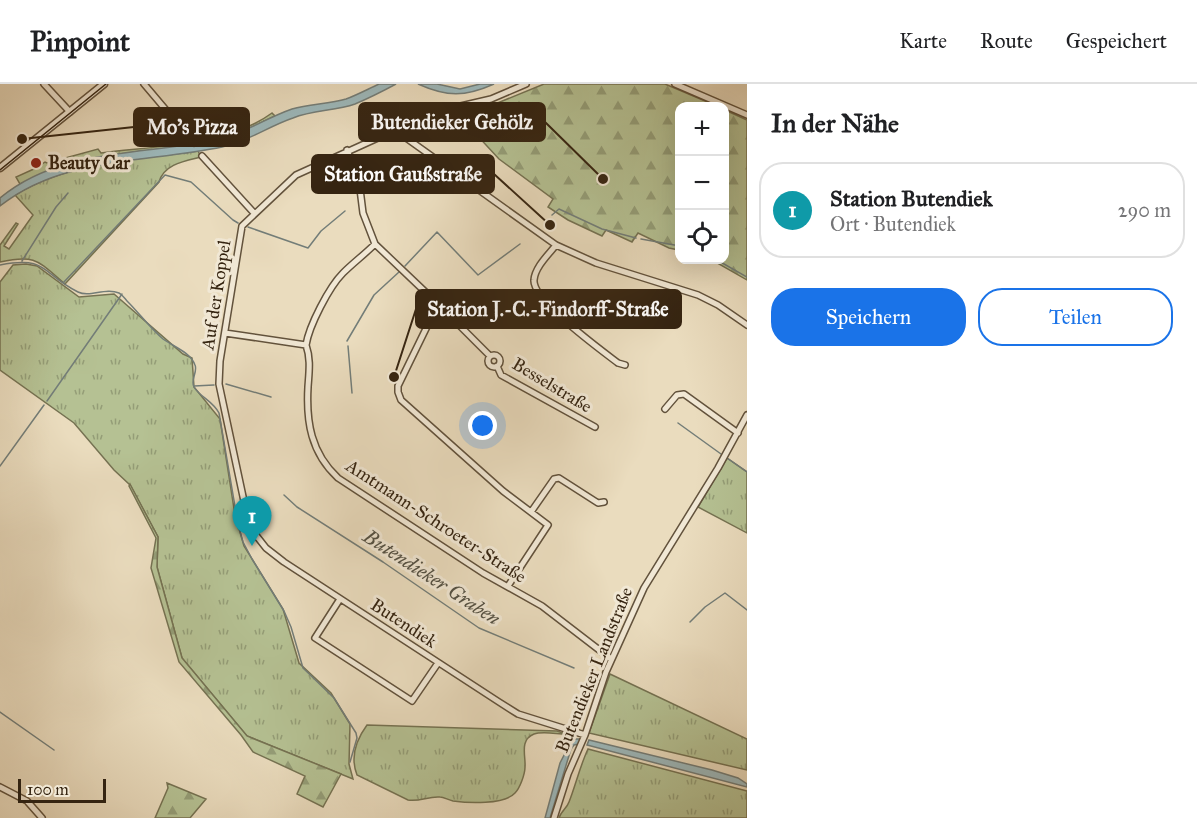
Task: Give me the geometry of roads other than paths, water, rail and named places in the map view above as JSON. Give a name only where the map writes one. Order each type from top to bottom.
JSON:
[{"type":"street","points":[[44,84],[70,112]]},
{"type":"street","points":[[0,168],[103,84]]},
{"type":"street","points":[[144,84],[194,143]]},
{"type":"street","name":"Auf der Koppel","points":[[242,497],[218,372],[242,226],[296,174],[435,112],[481,102],[526,84]]},
{"type":"street","points":[[675,84],[747,115]]},
{"type":"street","points":[[395,130],[556,245],[596,263],[698,295],[718,305],[747,325]]},
{"type":"street","points":[[225,333],[306,345],[308,334],[341,274],[375,244],[363,213],[359,181],[347,150]]},
{"type":"street","points":[[202,156],[254,213]]},
{"type":"street","name":"Besselstraße","points":[[375,244],[490,356],[488,360],[490,365],[497,366],[501,375],[595,427]]},
{"type":"street","points":[[556,245],[536,272],[535,289],[582,335],[618,363],[625,365]]},
{"type":"street","points":[[438,304],[398,386],[398,392],[400,400],[470,463],[548,525],[508,586]]},
{"type":"street","name":"Amtmann-Schroeter-Straße","points":[[306,345],[310,356],[308,390],[311,431],[315,448],[326,466],[348,484],[483,573],[542,606],[612,659]]},
{"type":"street","points":[[665,409],[677,395],[684,394],[738,433]]},
{"type":"street","name":"Butendieker Landstraße","points":[[554,818],[568,774],[585,735],[612,659],[644,588],[713,477],[747,415]]},
{"type":"street","points":[[531,512],[554,479],[559,478],[598,503],[604,502]]},
{"type":"street","name":"Butendiek","points":[[242,497],[248,520],[266,548],[340,599],[519,714],[585,735]]},
{"type":"street","points":[[340,599],[315,638],[412,701],[438,663]]},
{"type":"street","points":[[0,787],[27,801],[42,818]]},
{"type":"water","points":[[379,84],[396,84],[355,104],[301,115],[231,145],[106,164],[51,178],[25,190],[0,206],[0,198],[24,182],[49,170],[104,156],[216,140],[236,134],[292,109],[346,99]]},
{"type":"water","points":[[418,84],[437,84],[460,89],[480,84],[494,84],[456,94]]},
{"type":"water","points":[[582,739],[571,749],[550,818],[545,818],[560,763],[572,740]]},
{"type":"water","points":[[589,740],[712,770],[738,778],[747,784],[747,787],[587,745]]},
{"type":"waterway","points":[[63,283],[165,175],[191,182],[238,223]]},
{"type":"waterway","points":[[22,261],[56,207],[68,193]]},
{"type":"waterway","points":[[552,215],[559,209],[602,229],[636,238]]},
{"type":"waterway","points":[[248,227],[308,248],[321,231],[345,211]]},
{"type":"waterway","points":[[405,266],[437,232],[478,275],[520,244]]},
{"type":"waterway","points":[[641,239],[675,245]]},
{"type":"waterway","points":[[0,265],[16,263],[36,265],[83,294],[108,291],[119,293],[163,339],[193,360],[196,368],[194,387],[219,413],[243,542],[284,611],[303,668],[334,698],[356,733],[357,738],[350,762]]},
{"type":"waterway","points":[[724,264],[747,277]]},
{"type":"waterway","points":[[347,341],[374,295],[399,272]]},
{"type":"waterway","points":[[47,401],[122,294]]},
{"type":"waterway","points":[[348,346],[352,393]]},
{"type":"waterway","points":[[226,384],[271,397]]},
{"type":"waterway","points":[[194,386],[214,385]]},
{"type":"waterway","points":[[0,466],[44,405]]},
{"type":"waterway","points":[[678,423],[721,454]]},
{"type":"waterway","points":[[727,458],[747,472]]},
{"type":"waterway","name":"Butendieker Graben","points":[[284,495],[297,507],[383,562],[479,628],[574,668]]},
{"type":"waterway","points":[[690,622],[705,607],[725,593],[747,610]]},
{"type":"waterway","points":[[0,712],[54,750]]},
{"type":"tram line","points":[[0,170],[106,84]]},
{"type":"place","name":"Mo's Pizza","points":[[22,139]]},
{"type":"place","name":"Beauty Car","points":[[36,163]]},
{"type":"place","name":"Butendieker Gehölz","points":[[603,179]]},
{"type":"place","name":"Station Gaußstraße","points":[[550,225]]},
{"type":"place","name":"Station J.-C.-Findorff-Straße","points":[[394,377]]},
{"type":"place","name":"Station Butendiek","points":[[252,546]]}]
